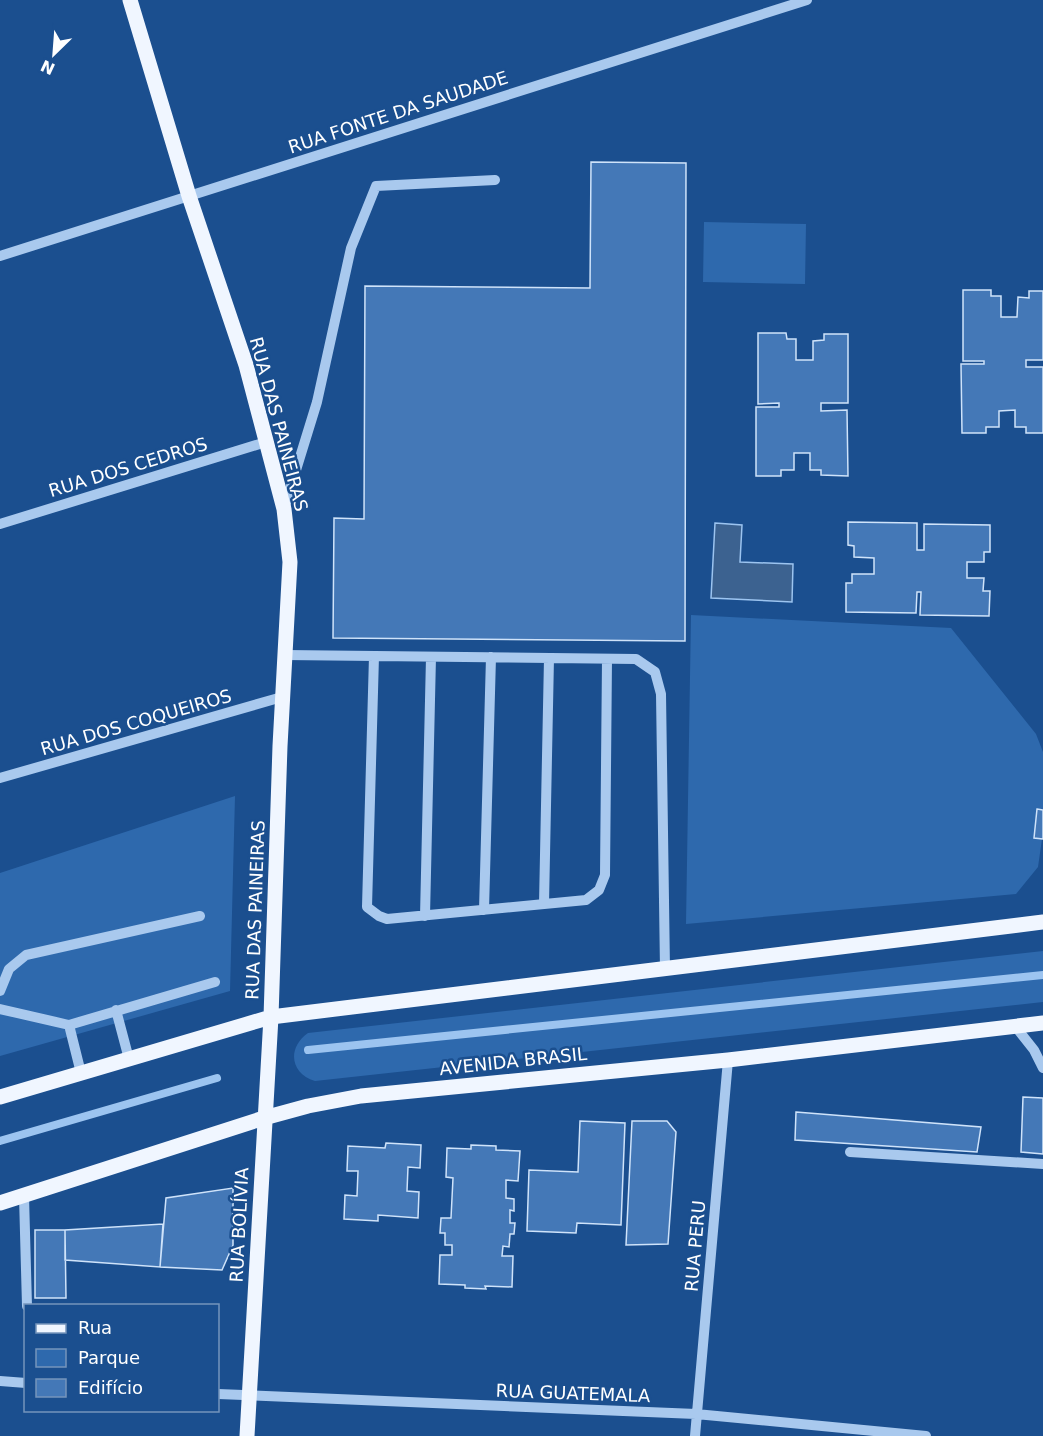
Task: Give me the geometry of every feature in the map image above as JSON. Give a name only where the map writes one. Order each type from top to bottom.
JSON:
[{"type":"main road","name":"RUA DAS PAINEIRAS","points":[[130,0],[189,196],[246,364],[284,509],[290,562],[282,697],[271,1017]]},
{"type":"main road","points":[[0,1097],[271,1017],[1043,922]]},
{"type":"main road","name":"RUA BOLÍVIA","points":[[247,1436],[271,1017]]},
{"type":"main road","name":"AVENIDA BRASIL","points":[[0,1203],[264,1118],[308,1106],[361,1096],[728,1060],[1043,1023]]},
{"type":"street","points":[[767,0],[771,11]]},
{"type":"street","name":"RUA FONTE DA SAUDADE","points":[[0,256],[807,0]]},
{"type":"street","points":[[284,509],[317,402],[351,248],[376,186],[495,180]]},
{"type":"street","name":"RUA DOS CEDROS","points":[[0,524],[266,442]]},
{"type":"street","points":[[285,655],[636,659],[655,672],[661,694],[665,969]]},
{"type":"street","points":[[374,656],[367,907],[387,920],[586,900],[599,890],[605,875],[607,659]]},
{"type":"street","points":[[425,916],[431,657]]},
{"type":"street","points":[[484,910],[491,657]]},
{"type":"street","points":[[544,904],[549,658]]},
{"type":"street","name":"RUA DOS COQUEIROS","points":[[0,778],[282,697]]},
{"type":"street","points":[[0,992],[9,969],[26,955],[200,916]]},
{"type":"street","points":[[0,1009],[69,1025],[215,982]]},
{"type":"street","points":[[116,1010],[129,1059]]},
{"type":"street","points":[[69,1025],[81,1073]]},
{"type":"street","points":[[1015,1026],[1034,1050],[1043,1068]]},
{"type":"street","name":"RUA PERU","points":[[695,1436],[728,1060]]},
{"type":"street","points":[[850,1152],[1043,1164]]},
{"type":"street","points":[[24,1196],[27,1304]]},
{"type":"street","points":[[0,1381],[24,1383]]},
{"type":"street","name":"RUA GUATEMALA","points":[[219,1394],[696,1414],[926,1436]]},
{"type":"green space","points":[[704,222],[806,224],[805,284],[703,282]]},
{"type":"green space","points":[[691,615],[951,628],[1036,734],[1043,752],[1043,832],[1038,867],[1016,894],[686,924]]},
{"type":"green space","points":[[235,796],[230,991],[0,1056],[0,873]]},
{"type":"green space","points":[[1043,951],[1043,1002],[315,1081],[300,1072],[294,1060],[297,1046],[308,1033]]},
{"type":"shaded area","points":[[715,523],[742,525],[740,562],[793,564],[792,602],[711,598]]},
{"type":"building","points":[[591,162],[686,163],[685,641],[333,638],[334,518],[364,519],[365,286],[590,288]]},
{"type":"building","points":[[963,290],[991,290],[991,296],[1001,296],[1001,317],[1017,317],[1018,297],[1029,298],[1029,291],[1043,291],[1043,360],[1026,360],[1026,367],[1043,367],[1043,433],[1026,433],[1026,427],[1015,427],[1015,410],[999,411],[999,427],[986,427],[986,433],[962,433],[961,364],[984,364],[984,361],[963,361]]},
{"type":"building","points":[[758,333],[786,333],[787,339],[796,339],[796,360],[813,360],[813,341],[824,340],[824,334],[848,334],[848,403],[821,403],[821,411],[847,410],[848,476],[821,475],[821,470],[810,470],[810,453],[794,453],[794,470],[781,470],[781,476],[756,476],[756,407],[779,407],[779,403],[758,404]]},
{"type":"building","points":[[848,522],[917,523],[917,550],[924,550],[924,524],[990,525],[990,552],[984,552],[984,562],[967,562],[967,578],[984,578],[983,591],[990,591],[989,616],[920,615],[921,592],[917,592],[916,613],[846,612],[846,583],[852,583],[852,574],[874,574],[874,558],[854,557],[854,546],[848,545]]},
{"type":"building","points":[[1037,809],[1043,810],[1043,839],[1034,838]]},
{"type":"building","points":[[1023,1097],[1043,1098],[1043,1154],[1021,1152]]},
{"type":"building","points":[[796,1112],[981,1127],[977,1152],[795,1140]]},
{"type":"building","points":[[580,1121],[625,1123],[621,1225],[577,1223],[576,1233],[527,1231],[529,1170],[578,1172]]},
{"type":"building","points":[[632,1121],[667,1121],[676,1132],[668,1244],[626,1245]]},
{"type":"building","points":[[386,1143],[421,1145],[420,1168],[408,1167],[407,1191],[419,1192],[418,1218],[378,1215],[378,1221],[344,1219],[345,1195],[357,1196],[358,1171],[347,1171],[348,1146],[385,1148]]},
{"type":"building","points":[[471,1145],[496,1146],[496,1150],[520,1151],[518,1181],[506,1180],[506,1198],[514,1199],[514,1211],[510,1210],[510,1223],[515,1223],[514,1234],[510,1234],[509,1247],[503,1246],[502,1256],[513,1256],[512,1287],[485,1286],[486,1289],[439,1284],[440,1255],[452,1255],[452,1245],[445,1245],[445,1233],[440,1233],[441,1218],[451,1218],[453,1178],[446,1177],[447,1148],[471,1149]]},
{"type":"building","points":[[233,1188],[233,1245],[222,1270],[160,1267],[166,1198]]},
{"type":"building","points":[[163,1224],[160,1267],[65,1260],[65,1230]]},
{"type":"building","points":[[35,1230],[65,1230],[66,1298],[35,1298]]},
{"type":"waterway","points":[[308,1050],[1043,975]]},
{"type":"waterway","points":[[0,1141],[217,1078]]}]
